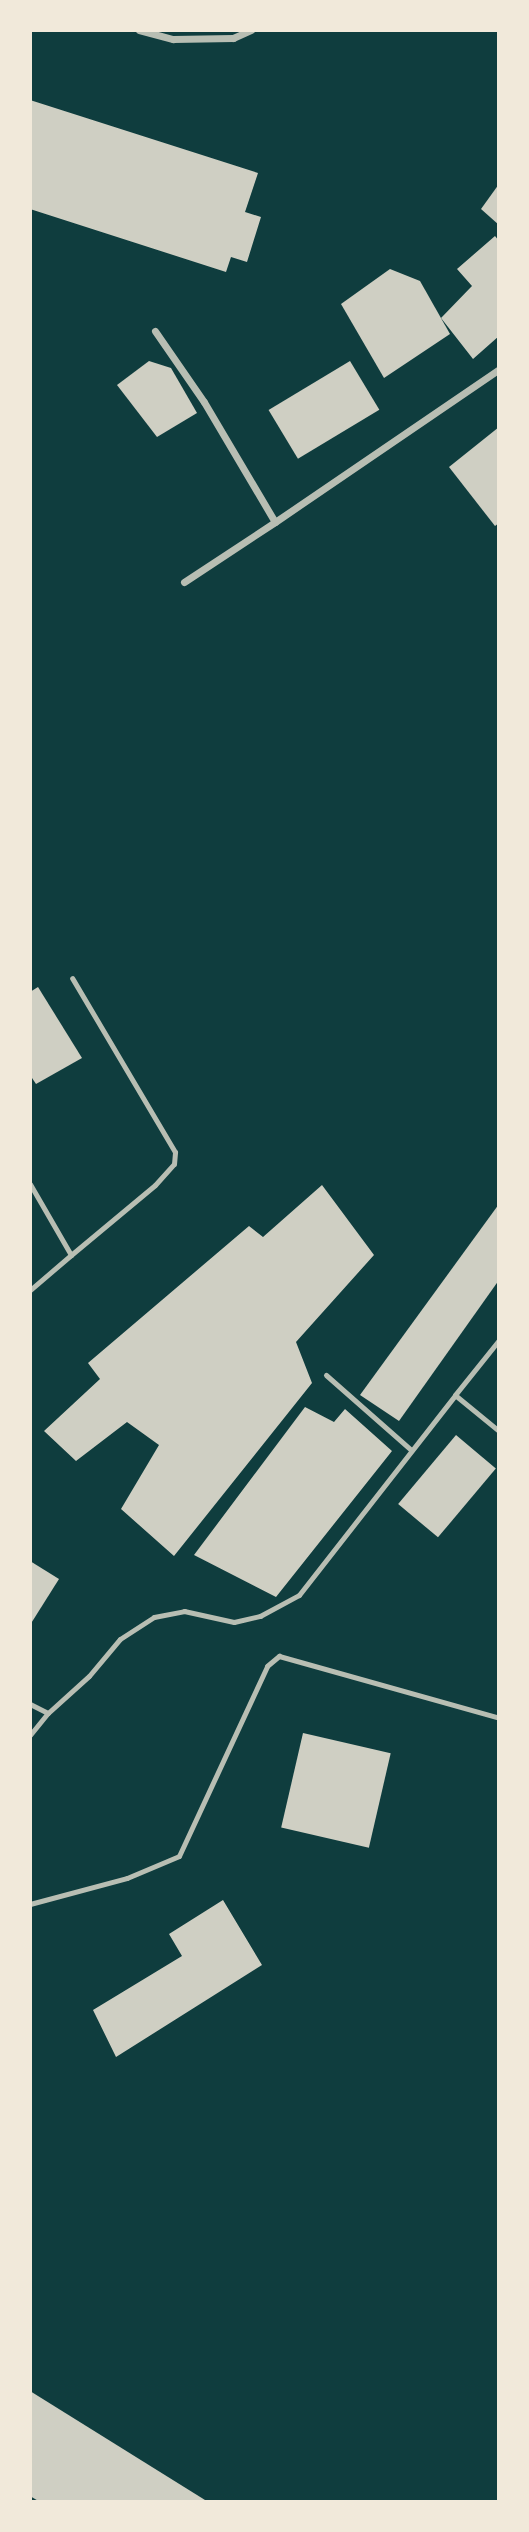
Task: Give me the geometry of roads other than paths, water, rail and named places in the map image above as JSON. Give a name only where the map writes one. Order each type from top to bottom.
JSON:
[{"type":"street","points":[[139,30],[173,39],[233,38],[251,30]]},
{"type":"street","points":[[155,331],[204,402],[275,522]]},
{"type":"street","points":[[184,582],[499,369]]},
{"type":"lane","points":[[30,1290],[155,1185],[174,1164],[175,1152],[72,978]]},
{"type":"lane","points":[[30,1184],[71,1255]]},
{"type":"lane","points":[[30,1735],[48,1713],[89,1676],[120,1639],[154,1617],[184,1611],[234,1622],[260,1616],[299,1595],[499,1340]]},
{"type":"lane","points":[[326,1375],[411,1450]]},
{"type":"lane","points":[[455,1395],[499,1432]]},
{"type":"lane","points":[[30,1904],[127,1878],[179,1856],[267,1666],[279,1656],[499,1718]]},
{"type":"lane","points":[[30,1704],[48,1713]]}]
